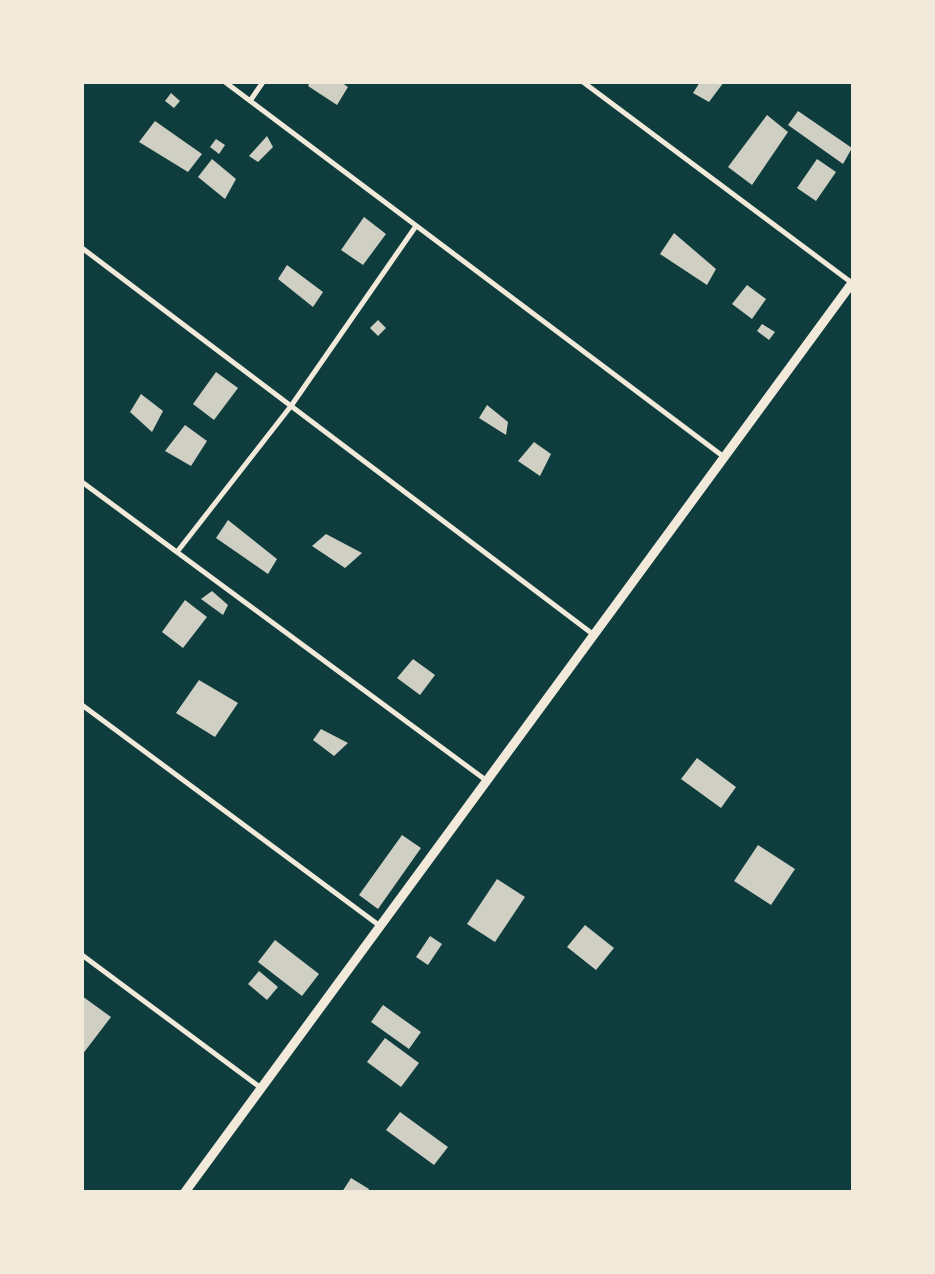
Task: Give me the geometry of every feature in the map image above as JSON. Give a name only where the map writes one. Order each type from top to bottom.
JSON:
[{"type":"street","points":[[225,82],[724,457]]},
{"type":"street","points":[[250,101],[263,82]]},
{"type":"street","points":[[185,1192],[852,283],[583,82]]},
{"type":"street","points":[[177,552],[291,406],[416,226]]},
{"type":"street","points":[[82,248],[594,635]]},
{"type":"street","points":[[82,482],[486,781]]},
{"type":"street","points":[[82,705],[380,926]]},
{"type":"street","points":[[82,955],[261,1088]]},
{"type":"building","points":[[310,82],[341,82],[348,87],[337,105],[308,86]]},
{"type":"building","points":[[700,82],[724,82],[709,102],[693,93]]},
{"type":"building","points":[[171,93],[180,101],[174,108],[165,101]]},
{"type":"building","points":[[798,111],[852,148],[843,164],[788,125]]},
{"type":"building","points":[[767,115],[788,132],[752,185],[728,167]]},
{"type":"building","points":[[155,121],[202,154],[188,172],[139,142]]},
{"type":"building","points":[[267,136],[273,147],[258,162],[249,156]]},
{"type":"building","points":[[216,139],[225,145],[219,154],[210,147]]},
{"type":"building","points":[[212,159],[236,179],[225,199],[198,177]]},
{"type":"building","points":[[817,159],[836,172],[816,201],[797,188]]},
{"type":"building","points":[[364,217],[386,234],[363,265],[341,250]]},
{"type":"building","points":[[674,233],[716,269],[707,285],[660,254]]},
{"type":"building","points":[[287,265],[323,292],[313,307],[278,279]]},
{"type":"building","points":[[747,285],[766,299],[752,319],[732,304]]},
{"type":"building","points":[[378,320],[386,328],[378,336],[370,328]]},
{"type":"building","points":[[762,324],[775,332],[769,340],[757,331]]},
{"type":"building","points":[[216,372],[238,388],[214,420],[193,404]]},
{"type":"building","points":[[141,394],[163,411],[152,432],[130,412]]},
{"type":"building","points":[[487,405],[508,422],[506,435],[479,418]]},
{"type":"building","points":[[185,425],[207,441],[191,466],[165,451]]},
{"type":"building","points":[[534,442],[551,454],[540,476],[518,461]]},
{"type":"building","points":[[228,520],[277,559],[268,574],[216,538]]},
{"type":"building","points":[[326,534],[362,553],[345,568],[312,546]]},
{"type":"building","points":[[212,591],[228,605],[223,615],[201,599]]},
{"type":"building","points":[[185,600],[207,617],[183,648],[162,632]]},
{"type":"building","points":[[413,659],[435,675],[420,695],[397,678]]},
{"type":"building","points":[[199,680],[238,703],[215,737],[176,713]]},
{"type":"building","points":[[321,729],[348,743],[334,756],[313,740]]},
{"type":"building","points":[[697,758],[736,787],[721,808],[681,779]]},
{"type":"building","points":[[402,835],[421,848],[378,909],[359,895]]},
{"type":"building","points":[[758,845],[795,869],[771,905],[734,881]]},
{"type":"building","points":[[497,879],[525,897],[495,942],[467,924]]},
{"type":"building","points":[[585,925],[614,948],[596,970],[567,947]]},
{"type":"building","points":[[430,936],[442,944],[428,965],[416,957]]},
{"type":"building","points":[[275,940],[319,974],[302,996],[258,962]]},
{"type":"building","points":[[259,971],[278,987],[267,1000],[248,984]]},
{"type":"building","points":[[82,996],[111,1017],[82,1055]]},
{"type":"building","points":[[383,1005],[421,1032],[409,1049],[371,1022]]},
{"type":"building","points":[[385,1038],[419,1063],[401,1087],[367,1062]]},
{"type":"building","points":[[400,1112],[448,1147],[434,1165],[386,1130]]},
{"type":"building","points":[[351,1178],[369,1189],[368,1192],[342,1192]]}]
